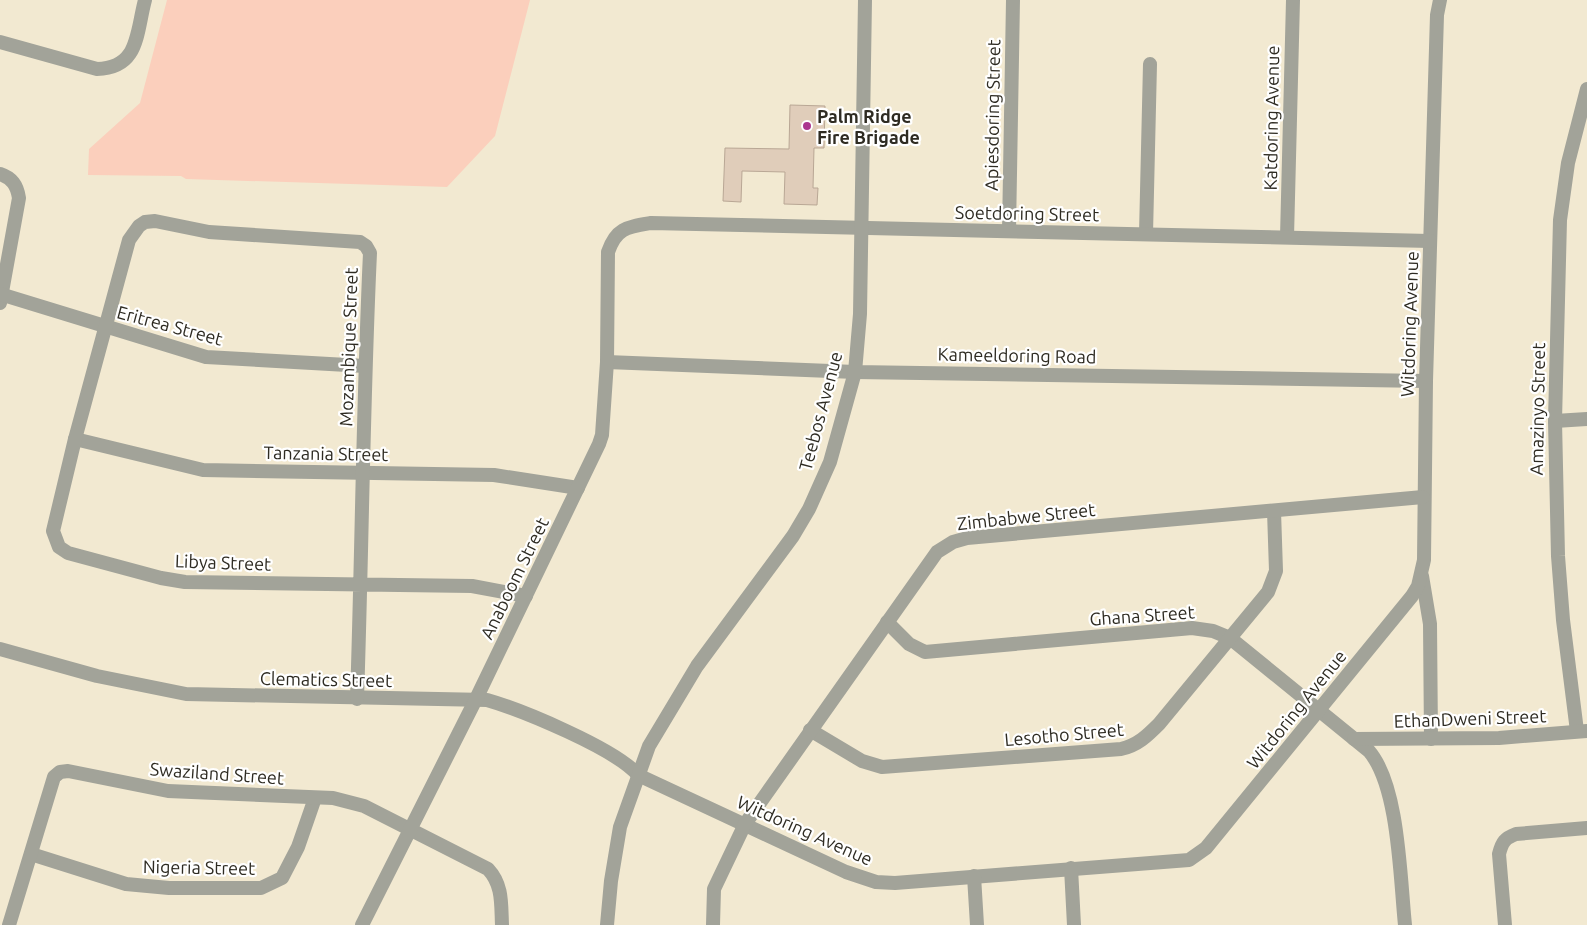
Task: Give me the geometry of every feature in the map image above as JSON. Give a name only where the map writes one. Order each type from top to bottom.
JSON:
[{"type":"street","points":[[0,42],[96,69],[111,69],[123,63],[131,54],[146,0]]},
{"type":"street","name":"Teebos Avenue","points":[[608,925],[611,881],[620,827],[649,746],[697,666],[793,536],[809,510],[830,462],[855,372],[860,314],[865,0]]},
{"type":"street","name":"Apiesdoring Street","points":[[1009,231],[1013,0]]},
{"type":"street","name":"Katdoring Avenue","points":[[1287,237],[1292,0]]},
{"type":"street","name":"Witdoring Avenue","points":[[638,775],[846,872],[876,882],[895,883],[1072,868],[1178,862],[1197,855],[1206,848],[1412,596],[1421,574],[1424,560],[1430,241],[1437,15],[1440,0]]},
{"type":"street","points":[[1146,234],[1150,64]]},
{"type":"street","name":"Amazinyo Street","points":[[1582,731],[1563,620],[1558,556],[1555,421],[1560,220],[1568,163],[1587,89]]},
{"type":"street","points":[[0,174],[11,180],[18,187],[19,198],[1,298]]},
{"type":"street","name":"Mozambique Street","points":[[105,328],[129,240],[134,232],[146,222],[155,221],[218,233],[360,242],[366,246],[370,253],[365,366],[357,699]]},
{"type":"street","name":"Soetdoring Street","points":[[624,229],[650,223],[1430,241]]},
{"type":"street","name":"Anaboom Street","points":[[362,925],[476,700],[602,435],[607,362],[608,252],[612,240],[624,229]]},
{"type":"street","name":"Eritrea Street","points":[[1,298],[206,357],[365,366]]},
{"type":"street","name":"Libya Street","points":[[105,328],[75,439],[53,531],[59,547],[68,553],[161,578],[185,582],[472,586],[526,596]]},
{"type":"street","name":"Kameeldoring Road","points":[[607,362],[855,372],[1426,381]]},
{"type":"street","points":[[1555,421],[1587,419]]},
{"type":"street","name":"Tanzania Street","points":[[75,439],[203,470],[494,474],[578,488]]},
{"type":"street","name":"Zimbabwe Street","points":[[713,925],[714,888],[745,824],[937,552],[953,542],[967,538],[1424,497]]},
{"type":"street","name":"Lesotho Street","points":[[810,730],[862,761],[882,767],[1121,749],[1134,746],[1146,738],[1268,592],[1274,581],[1276,556],[1274,511]]},
{"type":"street","points":[[1421,574],[1430,624],[1431,739]]},
{"type":"street","name":"Ghana Street","points":[[887,622],[909,644],[925,652],[1192,628],[1213,631],[1230,638],[1354,739],[1376,760],[1385,778],[1395,835],[1405,925]]},
{"type":"street","name":"Clematics Street","points":[[0,648],[97,676],[169,692],[357,699],[487,700],[607,751],[629,764],[638,775]]},
{"type":"street","name":"EthanDweni Street","points":[[1354,739],[1498,738],[1582,731]]},
{"type":"street","name":"Swaziland Street","points":[[9,925],[54,777],[60,772],[68,771],[168,792],[333,798],[364,806],[488,869],[496,877],[500,888],[502,925]]},
{"type":"street","name":"Nigeria Street","points":[[31,854],[126,884],[169,888],[261,888],[282,878],[298,847],[314,798]]},
{"type":"street","points":[[1504,925],[1499,854],[1502,844],[1507,838],[1516,834],[1587,828]]},
{"type":"street","points":[[1072,868],[1074,925]]},
{"type":"street","points":[[974,876],[977,925]]},
{"type":"shaded area","points":[[167,0],[530,0],[495,136],[447,187],[186,179],[181,176],[88,175],[89,149],[140,103]]},
{"type":"building","points":[[790,105],[825,106],[824,148],[814,148],[813,188],[818,188],[817,205],[784,204],[785,172],[742,171],[741,202],[723,201],[725,148],[789,149]]},
{"type":"place","name":"Palm Ridge Fire Brigade","points":[[807,126]]}]
